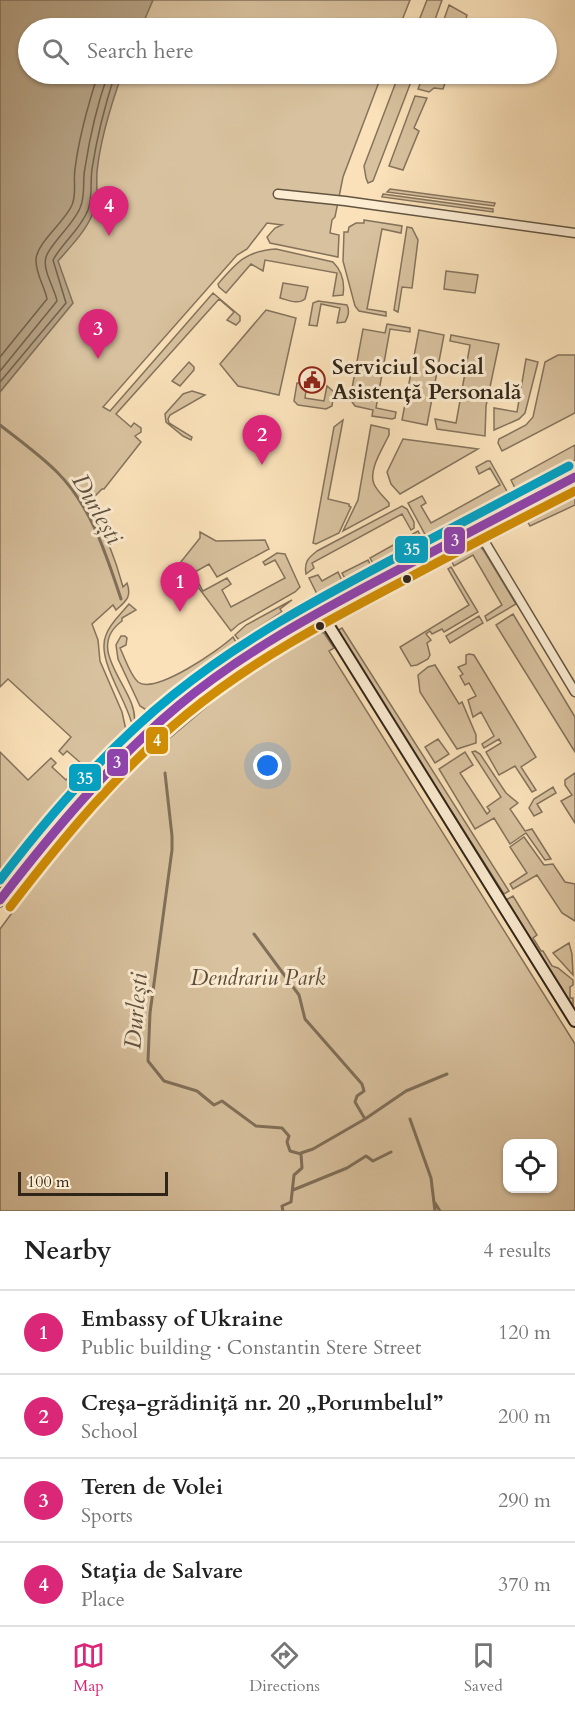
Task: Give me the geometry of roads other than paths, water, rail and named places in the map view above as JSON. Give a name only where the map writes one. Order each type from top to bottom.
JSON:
[{"type":"main road","points":[[0,900],[32,857],[77,804],[137,743],[207,682],[265,643],[318,613],[575,477]]},
{"type":"street","points":[[278,194],[575,233]]},
{"type":"street","points":[[477,529],[575,692]]},
{"type":"street","points":[[318,613],[330,628],[575,1021]]},
{"type":"water","points":[[0,0],[153,0],[145,18],[18,18],[18,84],[119,84],[101,147],[95,208],[82,232],[58,261],[73,303],[0,392]]},
{"type":"waterway","name":"Durlești","points":[[0,425],[57,472],[69,485],[96,531],[121,599]]},
{"type":"waterway","name":"Durlești","points":[[165,773],[172,850],[150,1013],[148,1061],[164,1081],[197,1091],[214,1105],[222,1101],[256,1126],[282,1128],[289,1136],[287,1142],[290,1151],[301,1154],[302,1168],[294,1175],[291,1202],[282,1206],[283,1211]]},
{"type":"waterway","points":[[254,934],[299,995],[305,1019],[362,1084],[364,1091],[357,1096],[355,1102],[365,1119]]},
{"type":"waterway","points":[[301,1153],[313,1149],[365,1119],[406,1091],[447,1074]]},
{"type":"waterway","points":[[410,1119],[431,1178],[435,1211]]},
{"type":"waterway","points":[[293,1190],[347,1168],[366,1156],[373,1161],[391,1152]]},
{"type":"waterway","points":[[435,1203],[440,1211]]},
{"type":"place","name":"Stația de Salvare","points":[[109,236]]},
{"type":"place","name":"Teren de Volei","points":[[98,359]]},
{"type":"place","name":"Serviciul Social Asistență Personală","points":[[312,380]]},
{"type":"place","name":"Creșa-grădiniță nr. 20 „Porumbelul”","points":[[262,465]]},
{"type":"place","name":"Embassy of Ukraine","points":[[180,612]]},
{"type":"park label","name":"Dendrariu Park","points":[[258,978]]}]
